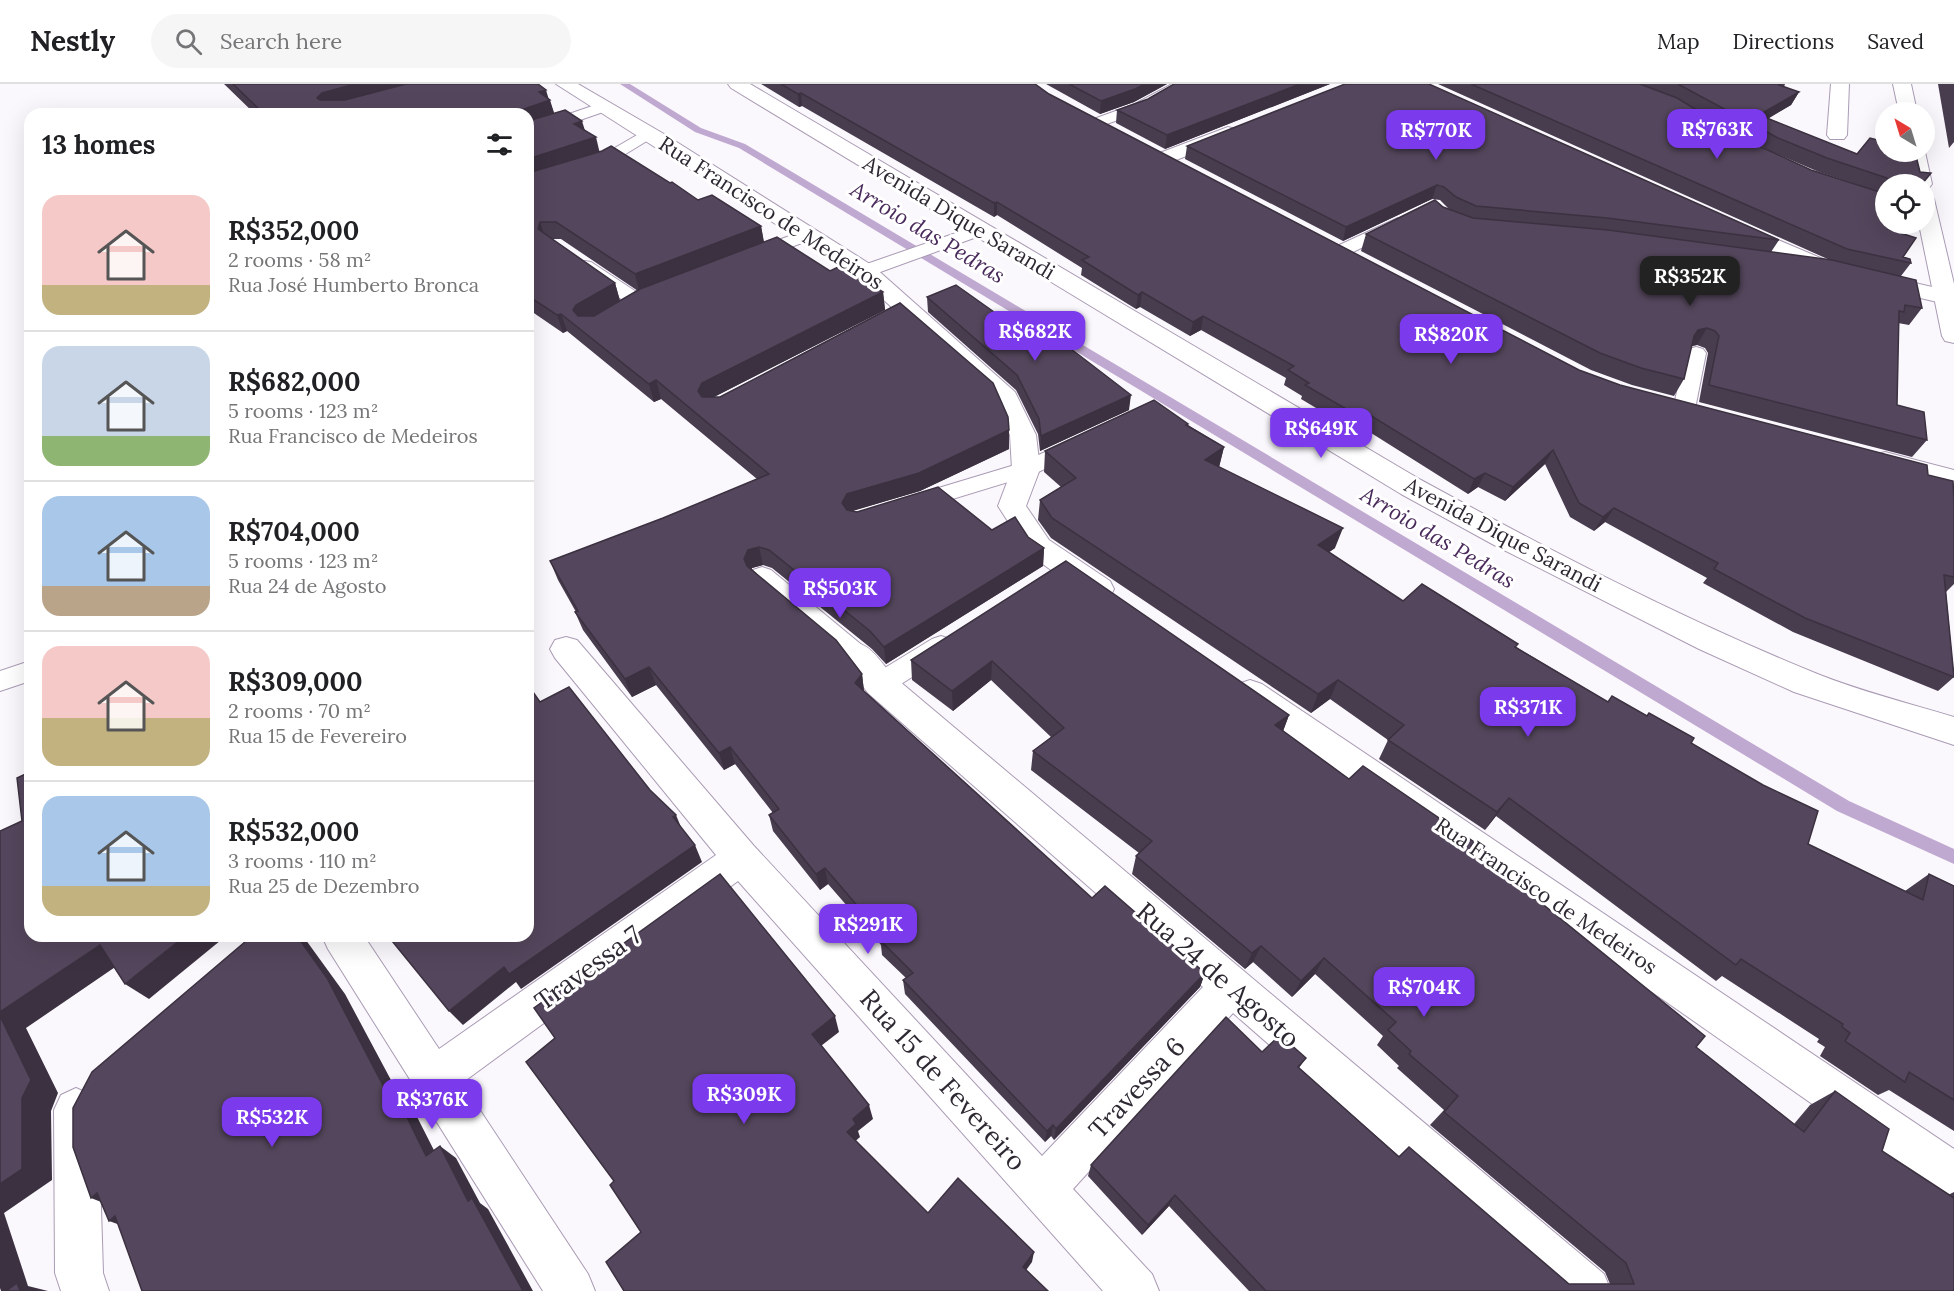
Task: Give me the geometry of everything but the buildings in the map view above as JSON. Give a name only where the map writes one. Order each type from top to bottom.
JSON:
[{"type":"street","name":"Rua Francisco de Medeiros","points":[[565,84],[649,133],[865,270],[898,312],[1006,397],[1023,435],[1026,469],[1012,506],[1056,572],[1125,606]]},
{"type":"street","name":"Avenida Dique Sarandi","points":[[737,84],[1411,487],[1525,549],[1710,641],[1806,683],[1954,731]]},
{"type":"street","points":[[1837,135],[1840,84]]},
{"type":"street","points":[[1902,84],[1906,102]]},
{"type":"street","points":[[1076,112],[1185,169]]},
{"type":"street","points":[[1145,148],[1242,128]]},
{"type":"street","points":[[1715,219],[1830,270],[1946,297]]},
{"type":"street","points":[[1931,234],[1954,336]]},
{"type":"street","points":[[1320,240],[1362,262]]},
{"type":"street","points":[[1864,456],[1954,479]]},
{"type":"street","name":"Rua 15 de Fevereiro","points":[[566,649],[741,858],[1135,1291]]},
{"type":"street","name":"Rua 24 de Agosto","points":[[854,653],[880,684],[1587,1291]]},
{"type":"street","name":"Rua Francisco de Medeiros","points":[[1223,674],[1954,1176]]},
{"type":"street","name":"Travessa 7","points":[[435,1077],[741,858]]},
{"type":"street","points":[[346,942],[571,1291]]},
{"type":"street","name":"Travessa 6","points":[[1042,1189],[1231,986]]},
{"type":"street","points":[[85,1291],[79,1273],[75,1111],[84,1090],[94,1077]]},
{"type":"lane","points":[[1096,123],[1140,107],[1183,84]]},
{"type":"lane","points":[[534,131],[604,107]]},
{"type":"lane","points":[[534,183],[600,164],[649,133]]},
{"type":"lane","points":[[1341,251],[1412,216]]},
{"type":"lane","points":[[865,270],[900,260],[979,230]]},
{"type":"lane","points":[[734,263],[809,234]]},
{"type":"lane","points":[[573,257],[637,301]]},
{"type":"lane","points":[[1765,261],[1830,270]]},
{"type":"lane","points":[[619,312],[659,292]]},
{"type":"lane","points":[[1684,409],[1696,353]]},
{"type":"lane","points":[[891,510],[1026,469],[1098,435]]},
{"type":"lane","points":[[762,576],[854,653]]},
{"type":"lane","points":[[880,684],[958,634]]},
{"type":"lane","points":[[0,681],[24,674]]},
{"type":"waterway","name":"Arroio das Pedras","points":[[624,84],[698,130],[742,146],[1843,806],[1954,857]]}]
